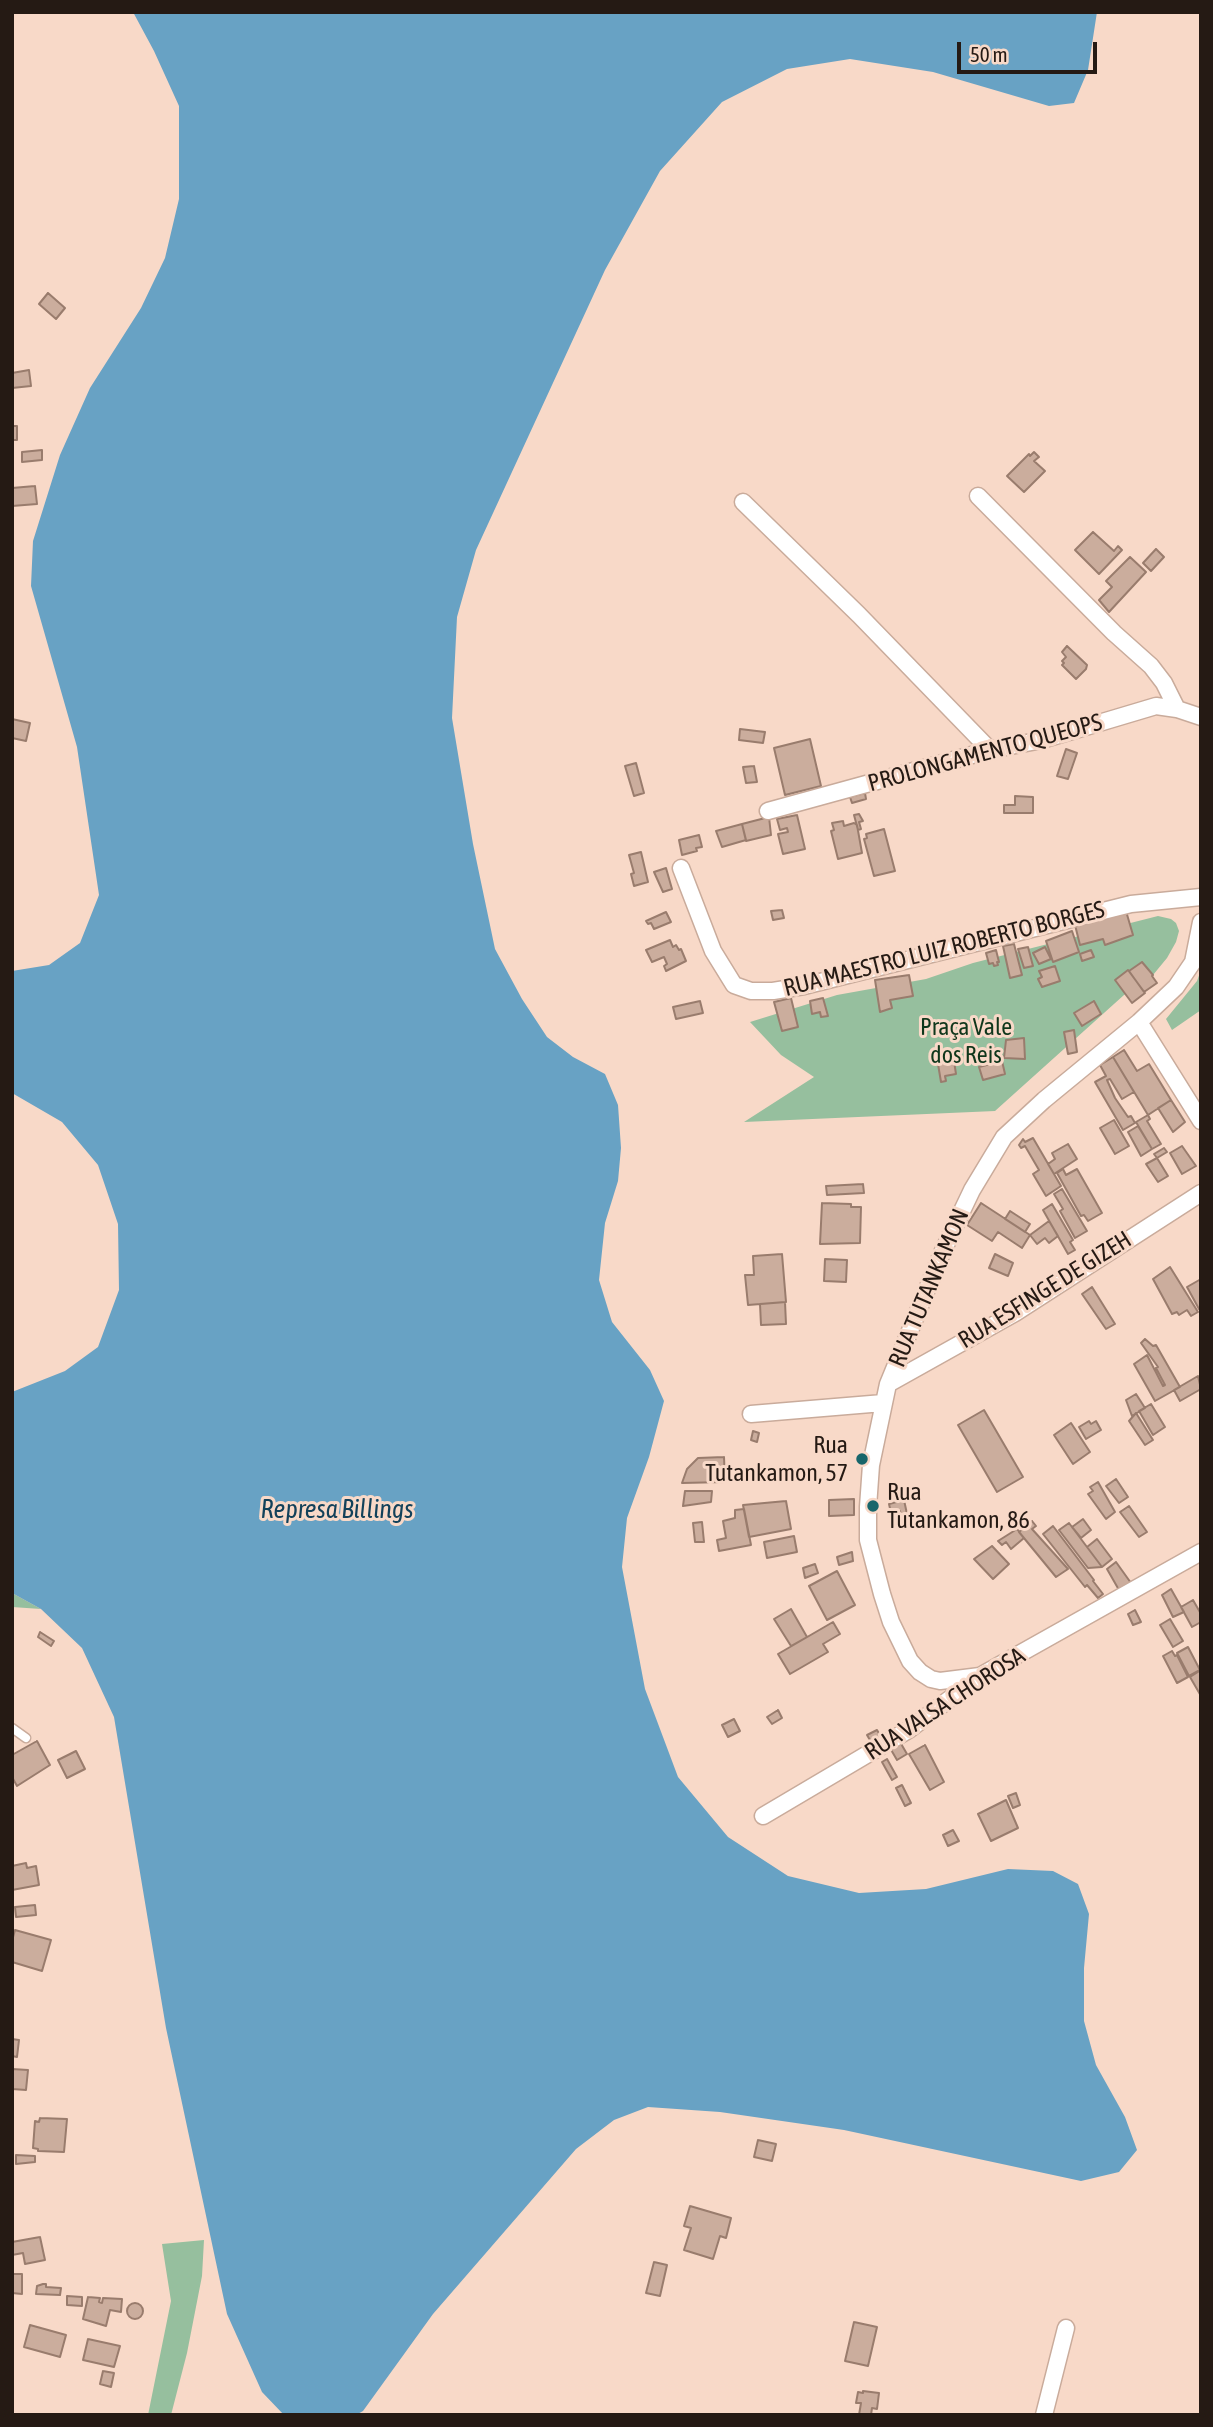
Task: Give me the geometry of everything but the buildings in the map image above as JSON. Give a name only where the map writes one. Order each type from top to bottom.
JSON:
[{"type":"street","points":[[978,496],[1150,666],[1164,683],[1177,709]]},
{"type":"street","points":[[743,502],[990,750]]},
{"type":"street","name":"PROLONGAMENTO QUEOPS","points":[[768,811],[990,750],[1042,740],[1156,706],[1201,717]]},
{"type":"street","name":"RUA MAESTRO LUIZ ROBERTO BORGES","points":[[681,867],[713,951],[734,985],[751,991],[804,986],[1130,904],[1199,897]]},
{"type":"street","name":"RUA TUTANKAMON","points":[[980,1676],[940,1681],[931,1679],[910,1661],[891,1622],[872,1565],[868,1540],[871,1465],[888,1384],[942,1253],[972,1190],[1004,1137],[1069,1078],[1139,1023],[1176,987],[1193,962],[1201,922],[1199,897]]},
{"type":"street","points":[[1139,1023],[1201,1121]]},
{"type":"street","name":"RUA ESFINGE DE GIZEH","points":[[888,1384],[1015,1313],[1201,1193]]},
{"type":"street","points":[[751,1414],[883,1403]]},
{"type":"street","name":"RUA VALSA CHOROSA","points":[[763,1816],[910,1729],[980,1676],[1201,1552]]},
{"type":"street","points":[[1044,2415],[1066,2328]]},
{"type":"lane","points":[[12,1728],[26,1738]]},
{"type":"green space","name":"Praça Vale dos Reis","points":[[1158,916],[1171,919],[1179,931],[1167,958],[1153,975],[1124,995],[995,1111],[744,1122],[814,1077],[781,1055],[750,1022],[837,995],[926,979],[973,963]]},
{"type":"green space","points":[[1201,970],[1201,1010],[1172,1030],[1166,1019],[1197,981]]},
{"type":"green space","points":[[12,1593],[41,1609],[12,1607]]},
{"type":"green space","points":[[204,2240],[202,2276],[187,2353],[171,2415],[148,2415],[171,2301],[162,2244]]},
{"type":"water","name":"Represa Billings","points":[[133,12],[1097,12],[1088,70],[1074,103],[1049,106],[933,72],[850,59],[787,69],[722,102],[660,171],[605,270],[476,550],[457,617],[452,718],[473,844],[495,949],[522,999],[547,1037],[573,1057],[605,1074],[618,1105],[621,1148],[618,1181],[605,1223],[599,1280],[612,1322],[650,1370],[664,1401],[649,1457],[627,1518],[622,1567],[645,1689],[678,1777],[728,1837],[788,1876],[859,1893],[926,1889],[1008,1869],[1053,1871],[1078,1884],[1089,1914],[1084,1968],[1084,2021],[1096,2065],[1125,2117],[1137,2150],[1119,2172],[1081,2181],[844,2130],[720,2112],[648,2107],[614,2120],[576,2149],[433,2314],[363,2411],[356,2415],[284,2415],[262,2392],[227,2314],[166,2028],[114,1717],[82,1648],[41,1609],[12,1593],[12,1392],[65,1371],[98,1347],[119,1290],[118,1224],[98,1165],[62,1122],[12,1093],[12,971],[49,965],[80,943],[99,895],[77,747],[31,586],[33,541],[60,455],[90,388],[141,308],[165,258],[179,199],[179,106]]},
{"type":"place","name":"Rua Tutankamon, 57","points":[[862,1459]]},
{"type":"place","name":"Rua Tutankamon, 86","points":[[873,1506]]}]
